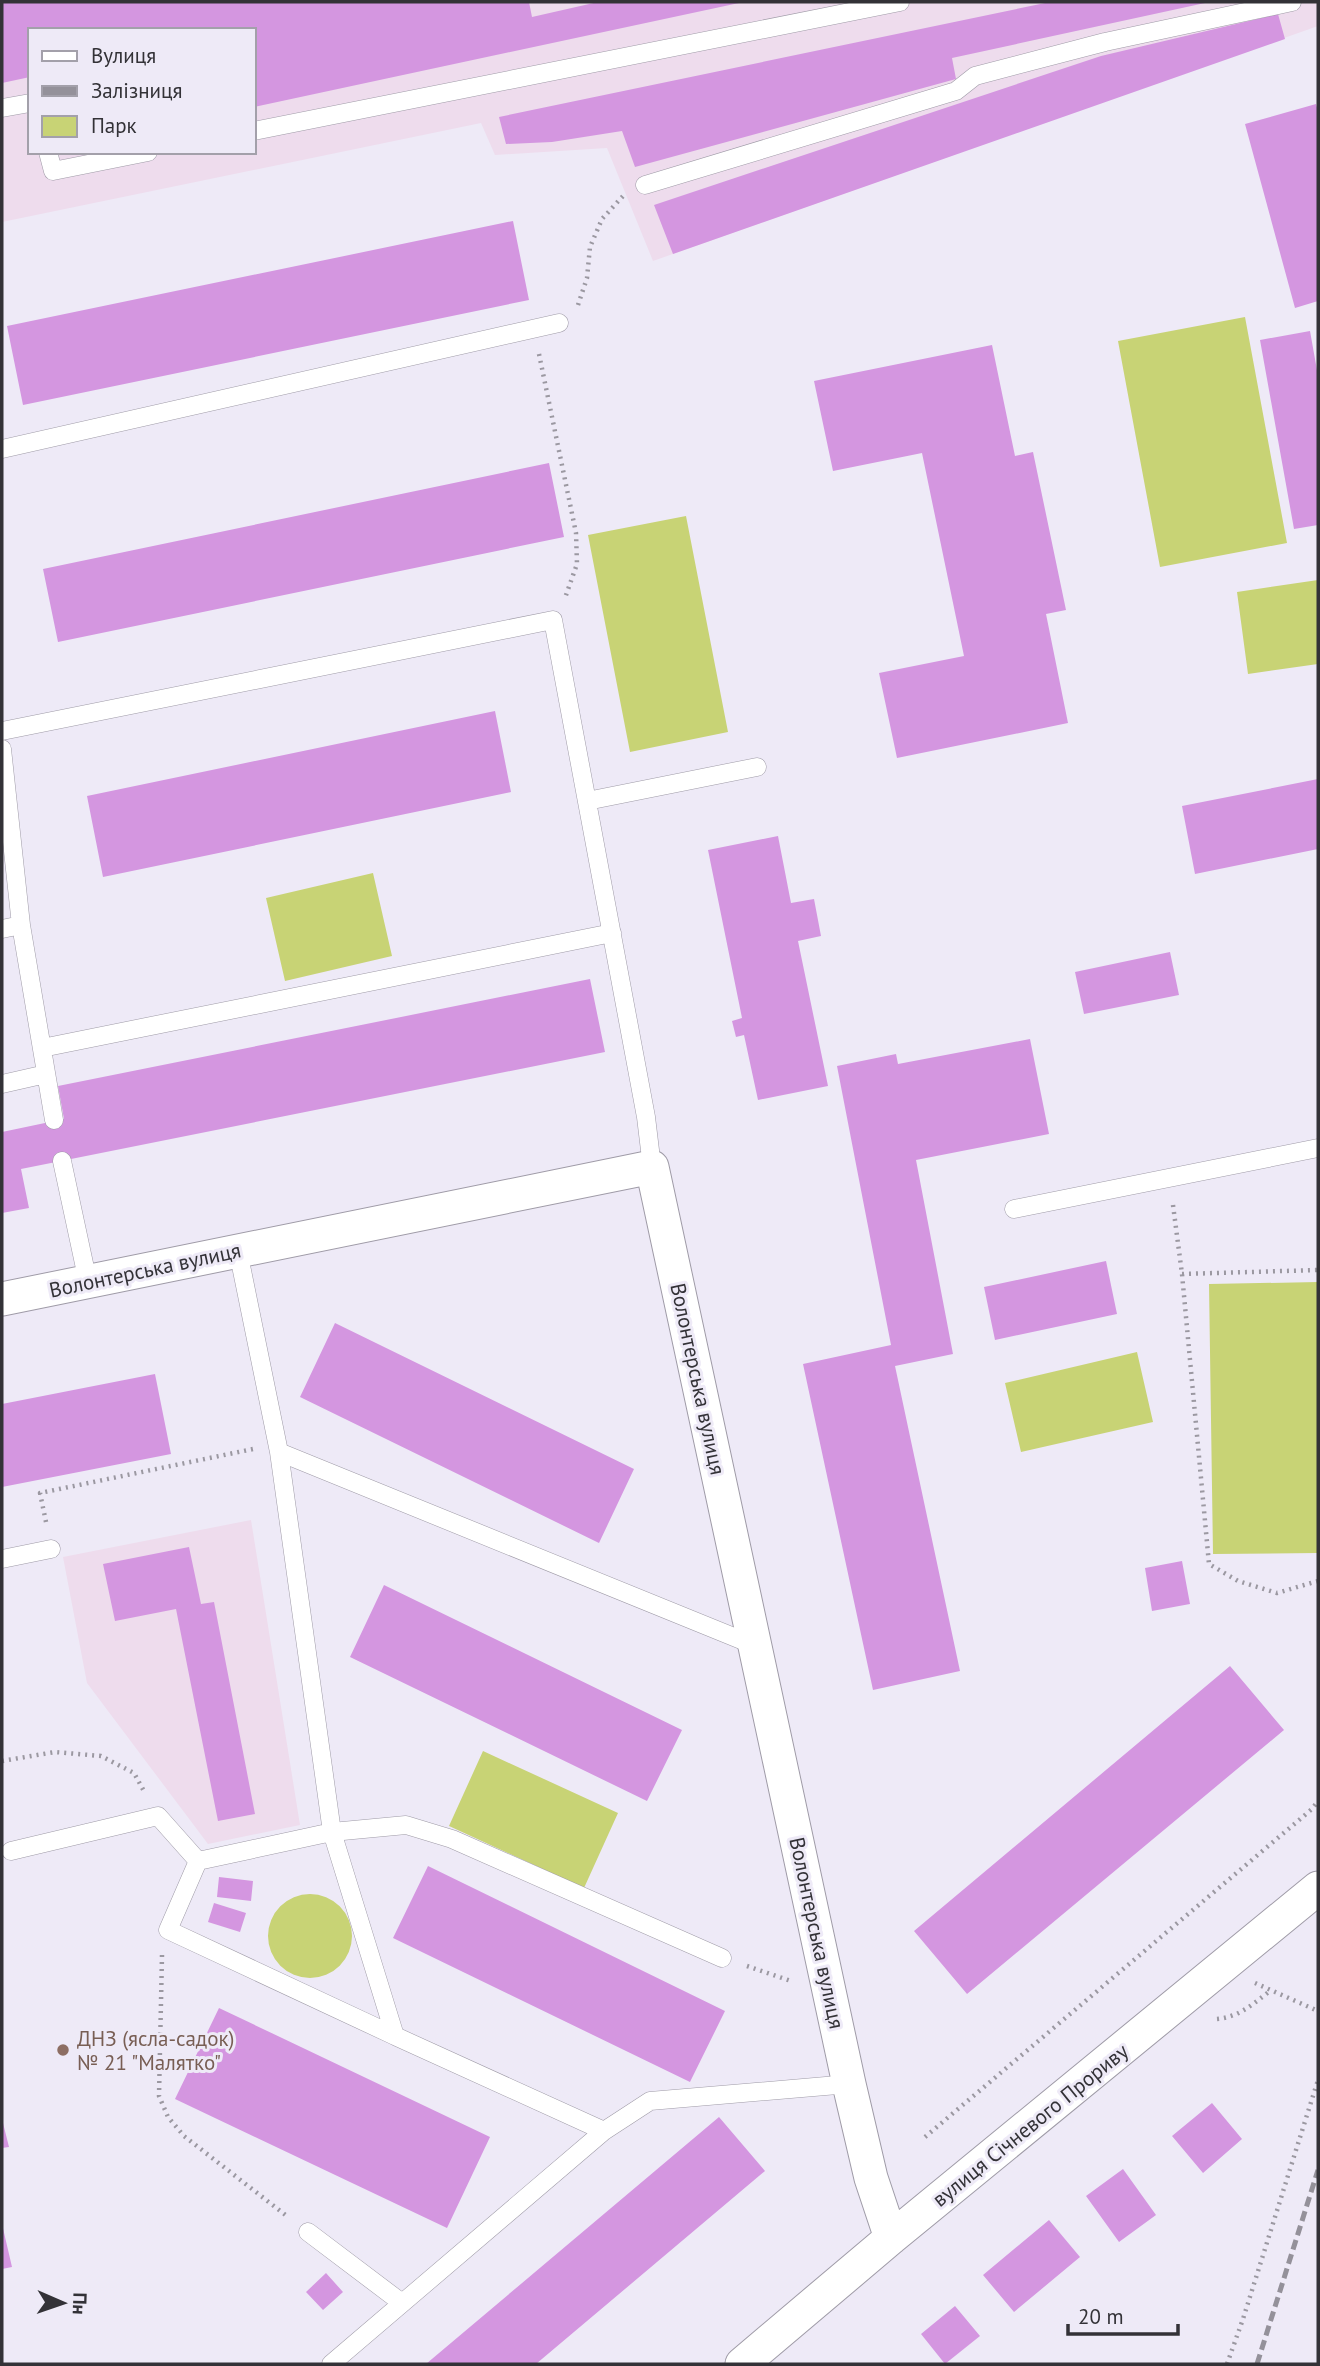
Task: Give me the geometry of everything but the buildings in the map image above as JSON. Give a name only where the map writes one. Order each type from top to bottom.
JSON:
[{"type":"street","name":"Волонтерська вулиця","points":[[2,1299],[652,1167],[849,2084],[871,2178],[891,2238]]},
{"type":"street","name":"вулиця Січневого Прориву","points":[[742,2364],[891,2238],[1318,1888]]},
{"type":"lane","points":[[256,131],[900,2]]},
{"type":"lane","points":[[645,185],[956,91],[975,76],[1105,42],[1292,2]]},
{"type":"lane","points":[[2,108],[28,103]]},
{"type":"lane","points":[[49,154],[53,171],[138,154]]},
{"type":"lane","points":[[2,449],[559,323]]},
{"type":"lane","points":[[2,731],[553,620],[646,1117],[652,1167]]},
{"type":"lane","points":[[2,749],[21,925],[54,1120]]},
{"type":"lane","points":[[587,802],[757,767]]},
{"type":"lane","points":[[2,929],[21,925]]},
{"type":"lane","points":[[42,1048],[612,933]]},
{"type":"lane","points":[[2,1084],[46,1073]]},
{"type":"lane","points":[[1014,1209],[1318,1148]]},
{"type":"lane","points":[[62,1161],[88,1282]]},
{"type":"lane","points":[[238,1251],[278,1448],[332,1832],[396,2036]]},
{"type":"lane","points":[[278,1448],[756,1646]]},
{"type":"lane","points":[[2,1559],[51,1549]]},
{"type":"lane","points":[[11,1852],[158,1816],[198,1861]]},
{"type":"lane","points":[[198,1861],[332,1832],[406,1825],[452,1839],[722,1958]]},
{"type":"lane","points":[[198,1861],[168,1930],[604,2131]]},
{"type":"lane","points":[[331,2364],[604,2131],[650,2101],[849,2084]]},
{"type":"lane","points":[[308,2232],[402,2303]]},
{"type":"path","points":[[559,323],[578,304],[587,278],[590,247],[602,219],[621,197],[645,185]]},
{"type":"path","points":[[534,329],[576,533],[577,564],[569,591],[553,620]]},
{"type":"path","points":[[1170,1178],[1182,1274],[1209,1564],[1238,1581],[1277,1593],[1318,1581]]},
{"type":"path","points":[[1182,1274],[1318,1270]]},
{"type":"path","points":[[40,1493],[278,1448]]},
{"type":"path","points":[[2,1761],[55,1752],[101,1756],[134,1773],[158,1816]]},
{"type":"path","points":[[925,2137],[1312,1809],[1318,1801]]},
{"type":"path","points":[[168,1930],[162,1945],[159,2096],[168,2117],[184,2136],[308,2232]]},
{"type":"path","points":[[722,1958],[830,1993]]},
{"type":"path","points":[[1222,1967],[1318,2011]]},
{"type":"path","points":[[1227,2364],[1318,2080]]},
{"type":"shaded area","points":[[2,2],[1318,2],[1318,26],[653,261],[607,148],[495,155],[481,123],[2,222]]},
{"type":"shaded area","points":[[251,1520],[300,1825],[208,1844],[87,1683],[63,1557]]},
{"type":"green space","points":[[1245,317],[1287,543],[1160,567],[1118,341]]},
{"type":"green space","points":[[686,516],[728,732],[630,752],[588,535]]},
{"type":"green space","points":[[1318,580],[1318,664],[1248,674],[1237,592]]},
{"type":"green space","points":[[373,873],[392,956],[285,981],[266,898]]},
{"type":"green space","points":[[1318,1282],[1318,1553],[1213,1554],[1209,1284]]},
{"type":"green space","points":[[1137,1352],[1153,1422],[1021,1452],[1005,1383]]},
{"type":"green space","points":[[483,1751],[618,1813],[584,1888],[449,1826]]},
{"type":"green space","points":[[310,1894],[326,1897],[340,1906],[349,1920],[352,1936],[349,1952],[340,1966],[326,1975],[310,1978],[294,1975],[280,1966],[271,1952],[268,1936],[271,1920],[280,1906],[294,1897]]},
{"type":"railway","points":[[1257,2364],[1318,2170]]},
{"type":"place","name":"ДНЗ (ясла-садок) № 21 \"Малятко\"","points":[[63,2050]]}]
